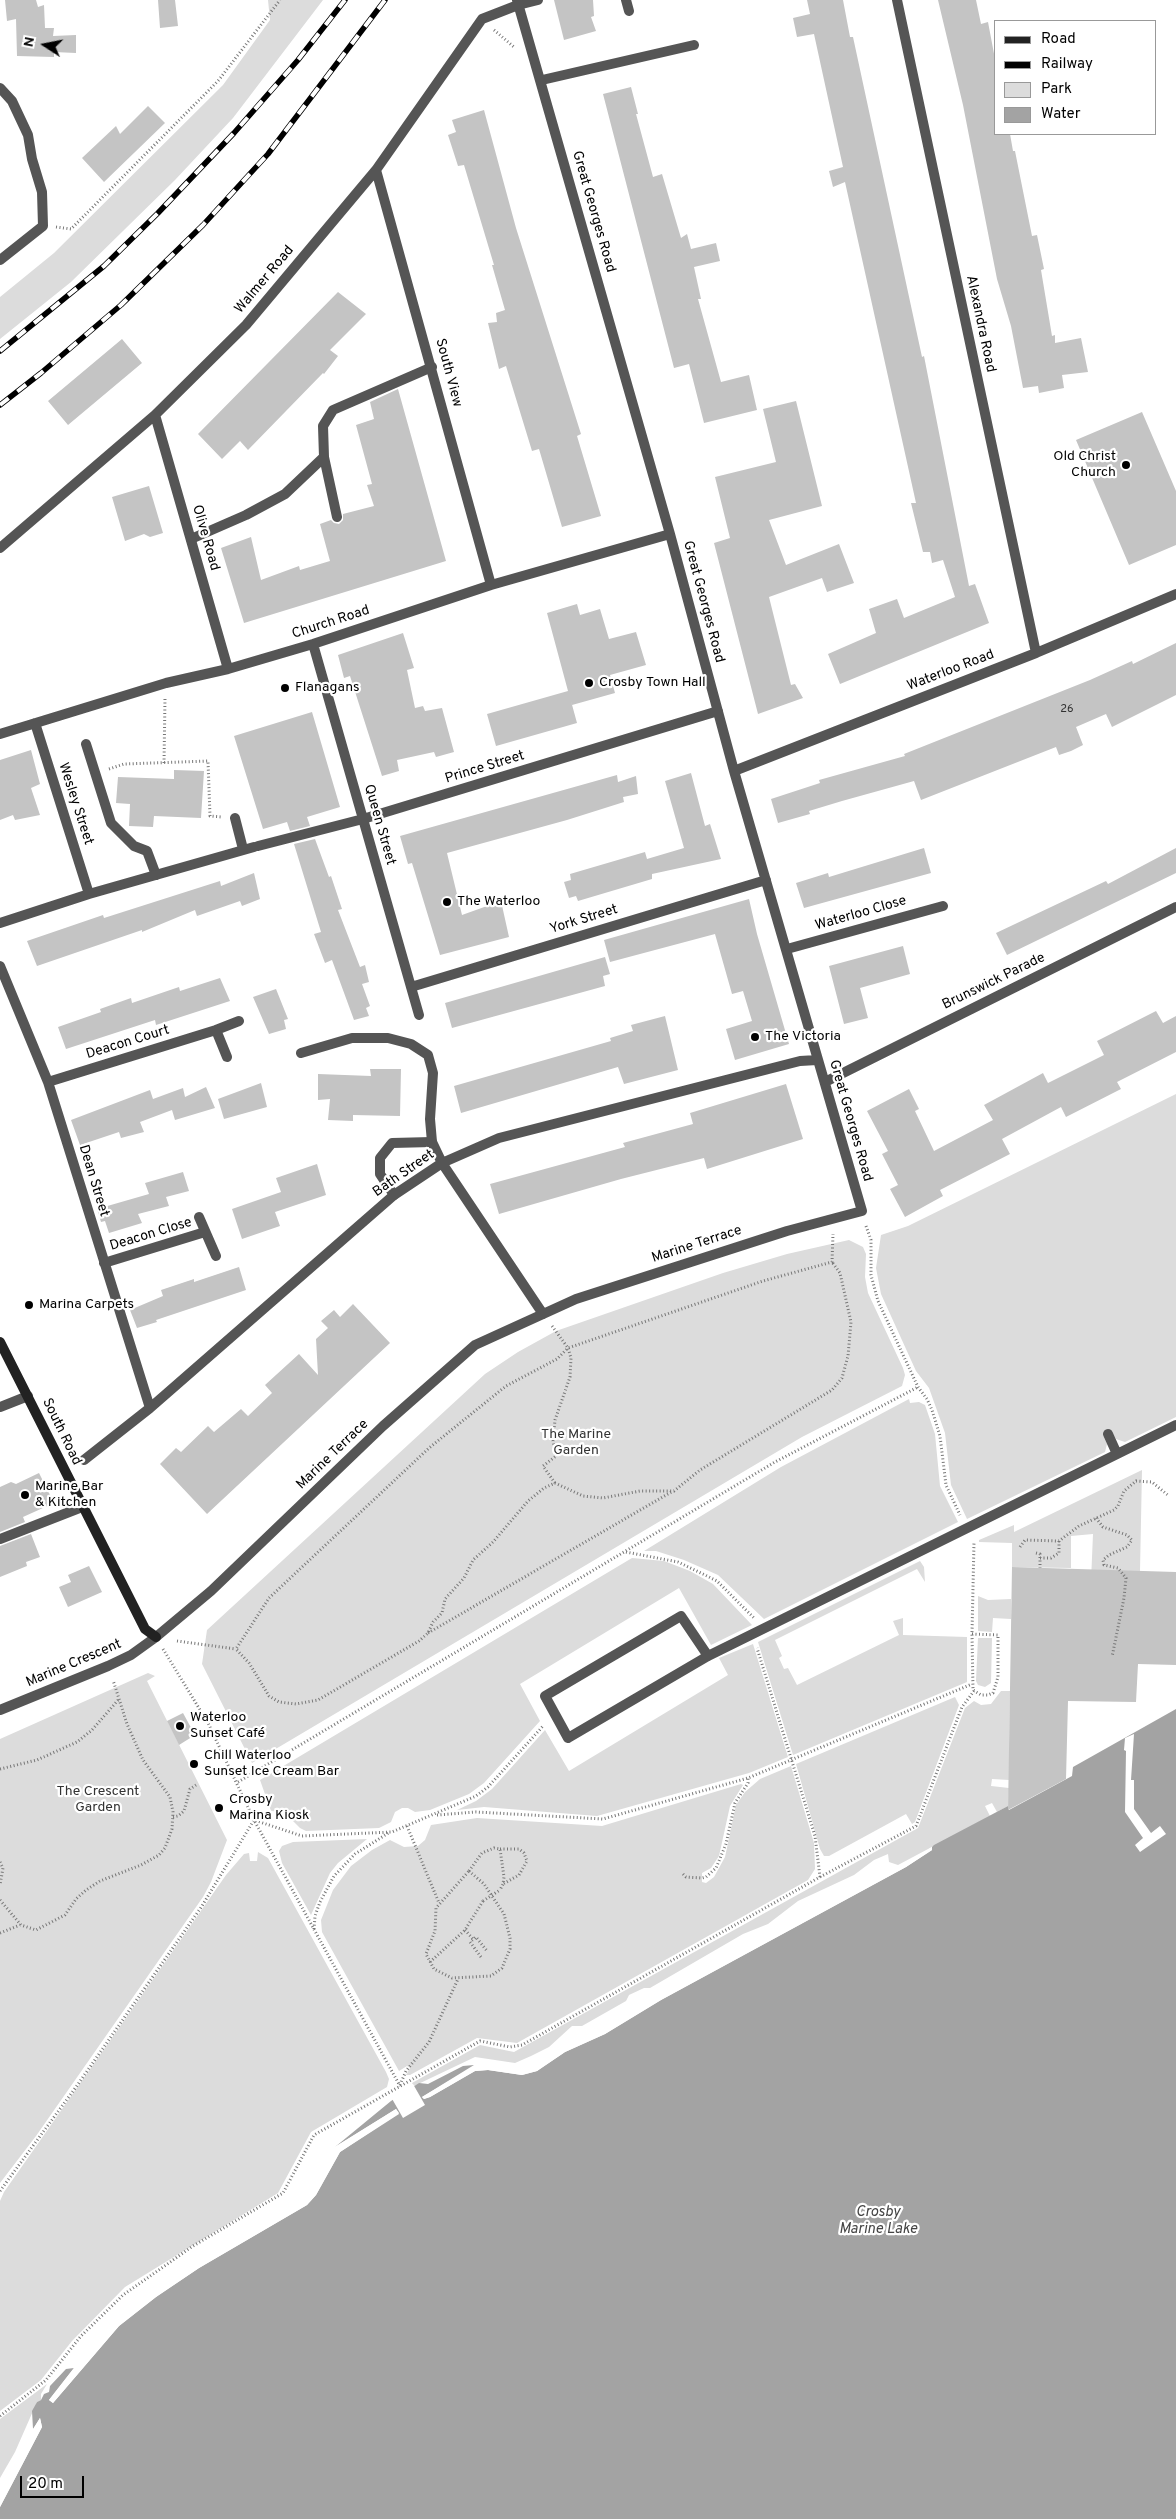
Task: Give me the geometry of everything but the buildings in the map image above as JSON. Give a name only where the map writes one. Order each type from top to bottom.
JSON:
[{"type":"street","name":"Walmer Road","points":[[0,548],[155,415],[246,326],[376,170],[482,19],[518,3],[538,0]]},
{"type":"street","points":[[626,0],[629,11]]},
{"type":"street","name":"Alexandra Road","points":[[898,0],[1036,653]]},
{"type":"street","name":"Great Georges Road","points":[[518,3],[542,80],[670,534],[734,771],[862,1211]]},
{"type":"street","points":[[542,80],[694,45]]},
{"type":"street","points":[[0,88],[12,101],[28,135],[32,159],[42,192],[43,226],[0,260]]},
{"type":"street","name":"South View","points":[[376,170],[491,585]]},
{"type":"street","points":[[337,517],[324,457],[323,426],[333,410],[432,367]]},
{"type":"street","name":"Olive Road","points":[[155,415],[228,669]]},
{"type":"street","points":[[191,539],[246,515],[285,494],[324,457]]},
{"type":"street","name":"Church Road","points":[[0,734],[166,683],[228,669],[313,644],[491,585],[670,534]]},
{"type":"street","name":"Waterloo Road","points":[[734,771],[1036,653],[1176,594]]},
{"type":"street","name":"Queen Street","points":[[313,644],[419,1015]]},
{"type":"street","name":"Prince Street","points":[[243,850],[363,819],[718,711]]},
{"type":"street","name":"Wesley Street","points":[[35,723],[89,894]]},
{"type":"street","points":[[86,744],[111,823],[134,846],[147,851],[156,874]]},
{"type":"street","points":[[0,923],[89,894],[243,850],[235,818]]},
{"type":"street","name":"York Street","points":[[411,987],[766,880]]},
{"type":"street","name":"Waterloo Close","points":[[787,949],[943,906]]},
{"type":"street","name":"Brunswick Parade","points":[[825,1082],[1176,907]]},
{"type":"street","name":"Dean Street","points":[[0,966],[48,1082],[150,1408]]},
{"type":"street","name":"Deacon Court","points":[[48,1082],[216,1030],[239,1021]]},
{"type":"street","points":[[216,1030],[227,1058]]},
{"type":"street","points":[[301,1053],[352,1038],[388,1038],[411,1044],[428,1055],[432,1073],[430,1119],[432,1142],[442,1164],[543,1314]]},
{"type":"street","name":"Bath Street","points":[[84,1460],[150,1408],[394,1195],[442,1164],[500,1138],[800,1061],[817,1060]]},
{"type":"street","points":[[394,1195],[380,1174],[380,1158],[392,1143],[432,1142]]},
{"type":"street","name":"Marine Terrace","points":[[156,1637],[211,1591],[383,1426],[475,1345],[585,1296],[787,1231],[862,1211]]},
{"type":"street","name":"Deacon Close","points":[[199,1218],[216,1256]]},
{"type":"street","name":"Deacon Close","points":[[104,1263],[205,1232]]},
{"type":"street","name":"South Road","points":[[0,1342],[145,1629],[156,1637]]},
{"type":"street","points":[[0,1407],[28,1396]]},
{"type":"street","points":[[708,1656],[681,1616],[545,1696],[568,1738],[708,1656],[752,1633],[1176,1425]]},
{"type":"street","points":[[1108,1434],[1117,1454]]},
{"type":"street","points":[[0,1539],[82,1507]]},
{"type":"street","name":"Marine Crescent","points":[[0,1710],[108,1666],[131,1655],[156,1637]]},
{"type":"path","points":[[43,226],[71,229],[218,81],[280,0]]},
{"type":"path","points":[[164,762],[166,683]]},
{"type":"path","points":[[96,773],[124,764],[208,761],[210,816],[235,818]]},
{"type":"path","points":[[862,1211],[871,1240],[871,1275],[878,1301],[918,1388],[927,1399],[938,1426],[946,1485],[966,1528],[974,1537],[972,1634],[972,1684],[974,1691]]},
{"type":"path","points":[[156,1637],[236,1649],[249,1663],[269,1696],[279,1702],[296,1704],[318,1700],[419,1641],[428,1633],[674,1491],[700,1470],[832,1390],[842,1378],[848,1356],[851,1322],[840,1273],[832,1262],[832,1219]]},
{"type":"path","points":[[236,1649],[272,1596],[429,1448],[506,1386],[557,1359],[568,1348],[744,1287],[832,1262]]},
{"type":"path","points":[[543,1314],[568,1348],[571,1358],[570,1377],[554,1420],[553,1441],[556,1456],[543,1466],[555,1483],[584,1496],[603,1498],[640,1491],[674,1491]]},
{"type":"path","points":[[238,1782],[775,1462],[918,1388]]},
{"type":"path","points":[[1020,1547],[1025,1540],[1058,1541],[1079,1526],[1114,1510],[1118,1506],[1124,1490],[1136,1481],[1152,1482],[1169,1496]]},
{"type":"path","points":[[428,1633],[433,1622],[442,1613],[445,1599],[464,1578],[473,1560],[493,1542],[528,1501],[555,1483]]},
{"type":"path","points":[[1096,1518],[1103,1527],[1127,1535],[1132,1540],[1127,1547],[1109,1554],[1103,1560],[1104,1565],[1118,1568],[1126,1578],[1124,1598],[1112,1657]]},
{"type":"path","points":[[1040,1558],[1050,1558],[1059,1553],[1058,1541]]},
{"type":"path","points":[[625,1552],[670,1560],[703,1574],[716,1582],[763,1628]]},
{"type":"path","points":[[1036,1553],[1040,1554],[1040,1568]]},
{"type":"path","points":[[752,1633],[815,1836],[820,1877]]},
{"type":"path","points":[[972,1634],[998,1635],[996,1687],[993,1693],[988,1695],[974,1691]]},
{"type":"path","points":[[156,1637],[208,1723],[238,1782],[254,1820],[400,2086]]},
{"type":"path","points":[[0,1932],[21,1925],[36,1930],[65,1915],[76,1899],[100,1881],[124,1873],[159,1855],[170,1837],[173,1817],[170,1797],[143,1760],[108,1666]]},
{"type":"path","points":[[434,1815],[482,1812],[603,1819],[748,1778],[972,1684]]},
{"type":"path","points":[[0,2416],[46,2380],[81,2336],[123,2295],[193,2246],[283,2193],[314,2135],[480,2041],[510,2047],[522,2045],[820,1877],[916,1826],[962,1706],[974,1691]]},
{"type":"path","points":[[0,1769],[37,1760],[77,1742],[92,1730],[119,1699]]},
{"type":"path","points":[[314,1929],[315,1916],[320,1902],[334,1876],[355,1854],[392,1832],[476,1796],[488,1786],[540,1727],[557,1718]]},
{"type":"path","points":[[683,1874],[686,1877],[706,1878],[716,1868],[726,1844],[735,1803],[748,1783],[748,1778]]},
{"type":"path","points":[[173,1817],[178,1816],[184,1811],[190,1789],[196,1785]]},
{"type":"path","points":[[254,1820],[302,1836],[392,1832]]},
{"type":"path","points":[[0,2191],[202,1906],[254,1820]]},
{"type":"path","points":[[407,1826],[439,1903]]},
{"type":"path","points":[[469,1871],[484,1884],[504,1914],[510,1938],[510,1949],[506,1962],[498,1972],[480,1978],[458,1979],[439,1973],[426,1954],[435,1931],[436,1908],[439,1903],[469,1871],[482,1852],[494,1848],[518,1848],[524,1853],[527,1861],[525,1868],[519,1876],[503,1884]]},
{"type":"path","points":[[430,1962],[465,1930],[483,1900],[500,1890],[503,1884],[500,1849]]},
{"type":"path","points":[[0,1862],[3,1868],[0,1885]]},
{"type":"path","points":[[0,1900],[21,1925]]},
{"type":"path","points":[[465,1930],[473,1939],[476,1937],[487,1951]]},
{"type":"path","points":[[473,1939],[470,1942],[481,1957]]},
{"type":"path","points":[[400,2086],[406,2071],[429,2042],[458,1979]]},
{"type":"green space","points":[[268,0],[323,0],[233,118],[175,180],[71,282],[0,339],[0,297],[54,253],[223,85],[270,20]]},
{"type":"green space","points":[[1176,1094],[1176,1417],[1125,1442],[1116,1439],[1111,1431],[1103,1435],[1107,1444],[1105,1452],[967,1519],[951,1485],[945,1433],[929,1388],[916,1371],[881,1294],[876,1268],[881,1235],[908,1226]]},
{"type":"green space","name":"The Marine Garden","points":[[849,1240],[863,1247],[866,1254],[865,1277],[868,1293],[903,1368],[905,1375],[902,1386],[802,1437],[252,1763],[202,1664],[207,1630],[485,1374],[518,1352],[556,1331],[723,1273],[787,1254]]},
{"type":"green space","points":[[909,1399],[910,1403],[919,1402],[925,1405],[935,1434],[940,1486],[958,1522],[764,1619],[718,1575],[684,1560],[656,1551],[644,1551],[781,1467]]},
{"type":"green space","points":[[1142,1470],[1140,1571],[1091,1581],[1093,1534],[1071,1536],[1071,1568],[1012,1567],[1012,1543],[979,1542],[979,1540],[1014,1525],[1014,1532]]},
{"type":"green space","points":[[632,1558],[664,1561],[690,1571],[713,1584],[752,1625],[711,1645],[679,1588],[520,1684],[540,1721],[484,1783],[469,1794],[430,1810],[415,1812],[408,1808],[402,1808],[395,1812],[391,1822],[379,1828],[306,1831],[300,1828],[284,1812],[271,1811],[260,1780]]},
{"type":"green space","points":[[920,1561],[924,1567],[925,1582],[917,1569],[775,1640],[782,1656],[779,1658],[784,1669],[788,1668],[797,1685],[899,1635],[893,1621],[903,1618],[903,1635],[967,1637],[967,1682],[793,1755],[758,1642]]},
{"type":"green space","points":[[978,1596],[988,1600],[1011,1599],[1011,1619],[993,1618],[992,1632],[978,1631]]},
{"type":"green space","points":[[978,1638],[992,1638],[991,1683],[985,1687],[978,1685],[976,1681]]},
{"type":"green space","points":[[753,1644],[788,1757],[749,1773],[597,1816],[484,1807],[457,1810],[476,1801],[492,1789],[545,1730],[569,1771],[728,1675],[719,1658]]},
{"type":"green space","name":"The Crescent Garden","points":[[148,1673],[155,1676],[147,1681],[227,1840],[211,1882],[203,1897],[36,2136],[0,2183],[0,1739]]},
{"type":"green space","points":[[1001,1691],[1010,1691],[1009,1780],[992,1779],[991,1786],[1009,1788],[1008,1806],[997,1812],[992,1803],[985,1806],[990,1816],[898,1865],[889,1862],[888,1854],[874,1860],[854,1875],[798,1901],[768,1924],[743,1934],[650,1988],[644,1988],[629,1995],[626,2001],[582,2026],[572,2026],[549,2047],[531,2056],[515,2063],[475,2057],[414,2086],[412,2083],[480,2045],[514,2052],[918,1828],[965,1708],[974,1701],[981,1705],[991,1704]]},
{"type":"green space","points":[[955,1697],[959,1705],[915,1822],[912,1824],[906,1814],[829,1856],[824,1856],[820,1849],[796,1764]]},
{"type":"green space","points":[[791,1766],[814,1843],[815,1869],[808,1880],[517,2043],[477,2038],[410,2075],[406,2075],[410,2068],[407,2066],[399,2071],[322,1932],[321,1920],[333,1890],[351,1866],[372,1850],[390,1840],[404,1847],[418,1846],[425,1840],[431,1825],[477,1818],[602,1826],[741,1784],[743,1785],[730,1806],[719,1856],[711,1868],[702,1873],[702,1882],[706,1883],[714,1877],[725,1857],[736,1805],[745,1792],[760,1779]]},
{"type":"green space","points":[[367,1839],[338,1863],[330,1873],[311,1915],[282,1863],[279,1851],[282,1846],[293,1842]]},
{"type":"green space","points":[[258,1852],[268,1858],[386,2072],[389,2079],[387,2087],[311,2132],[278,2193],[125,2287],[72,2341],[41,2380],[0,2411],[0,2201],[4,2192],[226,1875],[244,1854],[249,1853],[250,1861],[257,1861]]},
{"type":"green space","points":[[47,2384],[15,2452],[0,2478],[0,2419]]},
{"type":"water","name":"Crosby Marine Lake","points":[[1176,1709],[1176,2519],[0,2519],[0,2507],[42,2427],[40,2418],[33,2429],[32,2411],[44,2394],[49,2392],[50,2386],[66,2369],[74,2368],[49,2400],[53,2403],[119,2326],[156,2297],[199,2268],[307,2205],[316,2195],[340,2152],[399,2113],[396,2109],[335,2147],[391,2101],[419,2083],[428,2084],[463,2066],[474,2065],[422,2097],[424,2099],[430,2097],[475,2071],[488,2070],[522,2075],[537,2071],[565,2052],[605,2034],[661,2000],[906,1867],[932,1850],[934,1845],[1008,1806],[1009,1810],[1072,1776],[1073,1767]]},
{"type":"pier","points":[[1134,1734],[1131,1780],[1134,1780],[1134,1809],[1151,1833],[1160,1826],[1166,1834],[1140,1852],[1135,1845],[1143,1838],[1125,1812],[1125,1738]]},
{"type":"pier","points":[[932,1847],[932,1850],[906,1867],[661,2000],[605,2034],[565,2052],[537,2071],[522,2075],[488,2070],[475,2071],[430,2097],[424,2099],[422,2097],[476,2065],[472,2069],[489,2067],[522,2072],[536,2069],[564,2050],[603,2032],[660,1998],[905,1865]]},
{"type":"pier","points":[[413,2084],[425,2105],[403,2118],[391,2097]]},
{"type":"pier","points":[[396,2109],[399,2114],[340,2152],[316,2195],[307,2205],[199,2268],[156,2297],[119,2326],[53,2403],[49,2400],[74,2368],[73,2365],[76,2369],[53,2400],[118,2324],[155,2295],[198,2266],[306,2203],[314,2194],[339,2150],[396,2113],[336,2149],[333,2148]]},
{"type":"pier","points":[[40,2418],[42,2427],[0,2507],[0,2502],[39,2426],[32,2431]]},
{"type":"railway","points":[[0,351],[104,266],[158,213],[234,133],[298,60],[345,0]]},
{"type":"railway","points":[[0,405],[121,305],[203,225],[268,154],[385,0]]},
{"type":"place","name":"Old Christ Church","points":[[1126,465]]},
{"type":"place","name":"Crosby Town Hall","points":[[589,683]]},
{"type":"place","name":"Flanagans","points":[[285,688]]},
{"type":"place","name":"The Waterloo","points":[[447,902]]},
{"type":"place","name":"The Victoria","points":[[755,1037]]},
{"type":"place","name":"Marina Carpets","points":[[29,1305]]},
{"type":"place","name":"Marine Bar & Kitchen","points":[[25,1495]]},
{"type":"place","name":"Waterloo Sunset Café","points":[[180,1726]]},
{"type":"place","name":"Chill Waterloo Sunset Ice Cream Bar","points":[[194,1764]]},
{"type":"place","name":"Crosby Marina Kiosk","points":[[219,1808]]}]
